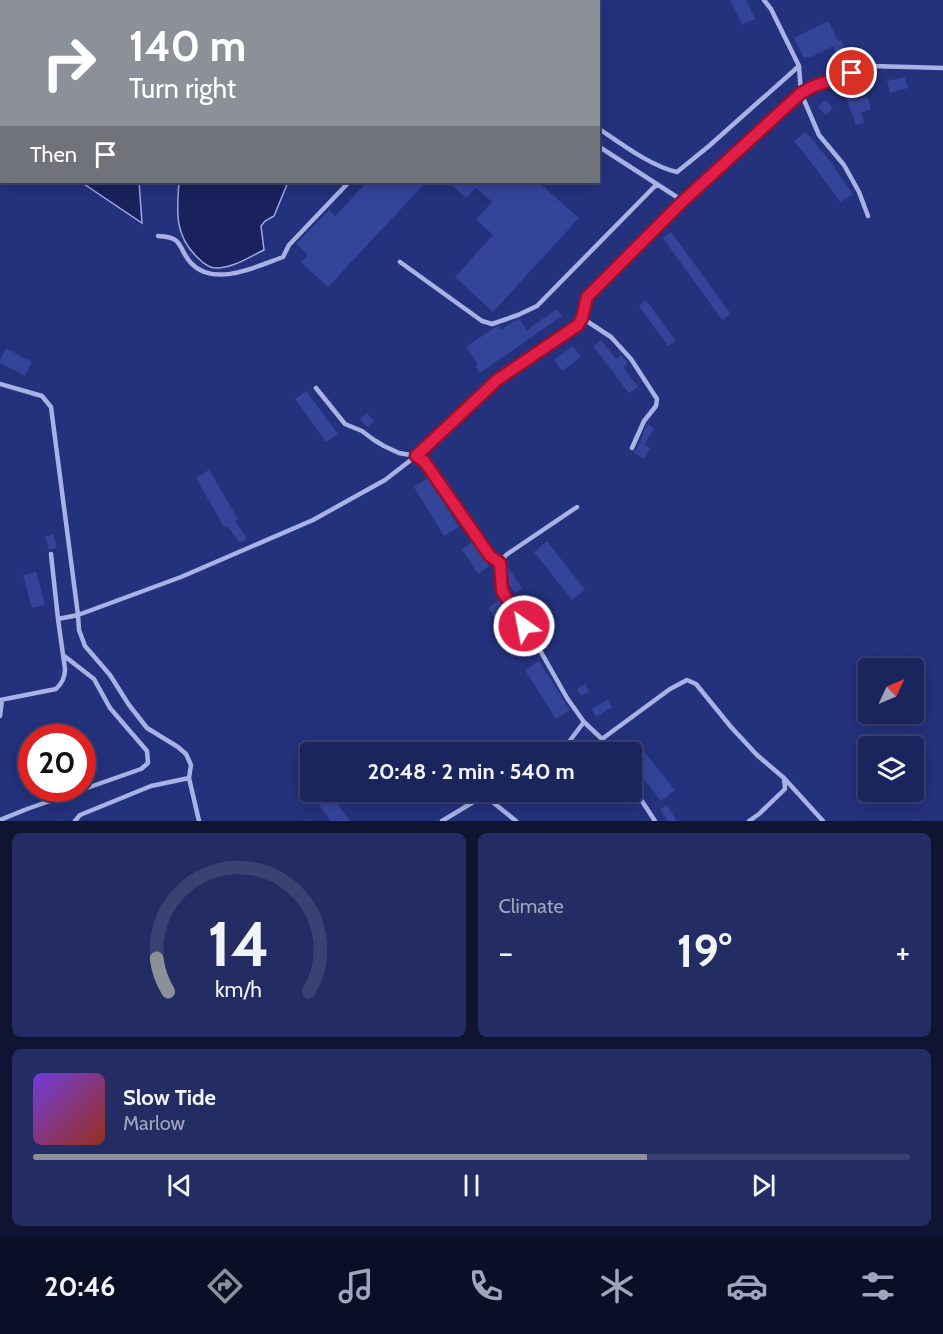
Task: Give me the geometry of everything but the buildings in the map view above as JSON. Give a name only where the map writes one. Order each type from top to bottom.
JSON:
[{"type":"lane","points":[[764,0],[771,9],[799,66],[801,93],[819,135],[844,165],[859,192],[868,216]]},
{"type":"lane","points":[[600,129],[639,155],[676,172],[709,146],[799,66]]},
{"type":"lane","points":[[58,619],[78,615],[181,577],[313,520],[385,480],[416,456],[497,380],[578,325],[587,297],[683,201],[801,93],[814,86],[872,66],[943,68]]},
{"type":"lane","points":[[600,147],[683,201]]},
{"type":"lane","points":[[158,236],[176,240],[191,263],[204,271],[219,275],[240,273],[283,257],[289,245],[348,183]]},
{"type":"lane","points":[[400,262],[482,321],[492,324],[537,306],[657,184]]},
{"type":"lane","points":[[582,318],[611,337],[631,359],[657,399],[656,406],[644,421],[632,448]]},
{"type":"lane","points":[[0,384],[42,396],[51,407],[80,637],[147,728],[186,754],[191,765],[189,778],[199,821]]},
{"type":"lane","points":[[316,388],[345,424],[362,430],[374,440],[399,453],[416,456],[424,461],[490,556],[500,563]]},
{"type":"lane","points":[[576,507],[507,555],[500,563],[502,591],[537,645],[567,698],[584,723],[604,742]]},
{"type":"lane","points":[[0,716],[1,700],[56,689],[62,684],[65,676],[51,554]]},
{"type":"lane","points":[[0,820],[141,769],[148,763],[147,752],[110,708],[94,679],[63,655]]},
{"type":"lane","points":[[602,739],[670,689],[687,680],[696,684],[731,727],[784,778],[823,821]]},
{"type":"lane","points":[[569,742],[584,723]]},
{"type":"lane","points":[[75,821],[80,815],[151,786],[189,778]]},
{"type":"lane","points":[[749,821],[784,789],[784,778]]},
{"type":"lane","points":[[642,801],[655,821]]},
{"type":"lane","points":[[442,821],[473,802]]},
{"type":"lane","points":[[493,802],[516,821]]},
{"type":"shaded area","points":[[82,183],[139,183],[142,223]]},
{"type":"shaded area","points":[[179,183],[288,183],[274,216],[261,226],[264,250],[222,268],[207,266],[189,248],[180,230]]},
{"type":"route","points":[[524,626],[502,591],[500,563],[490,556],[424,461],[416,456],[497,380],[578,325],[587,297],[683,201],[801,93],[852,73]]}]
